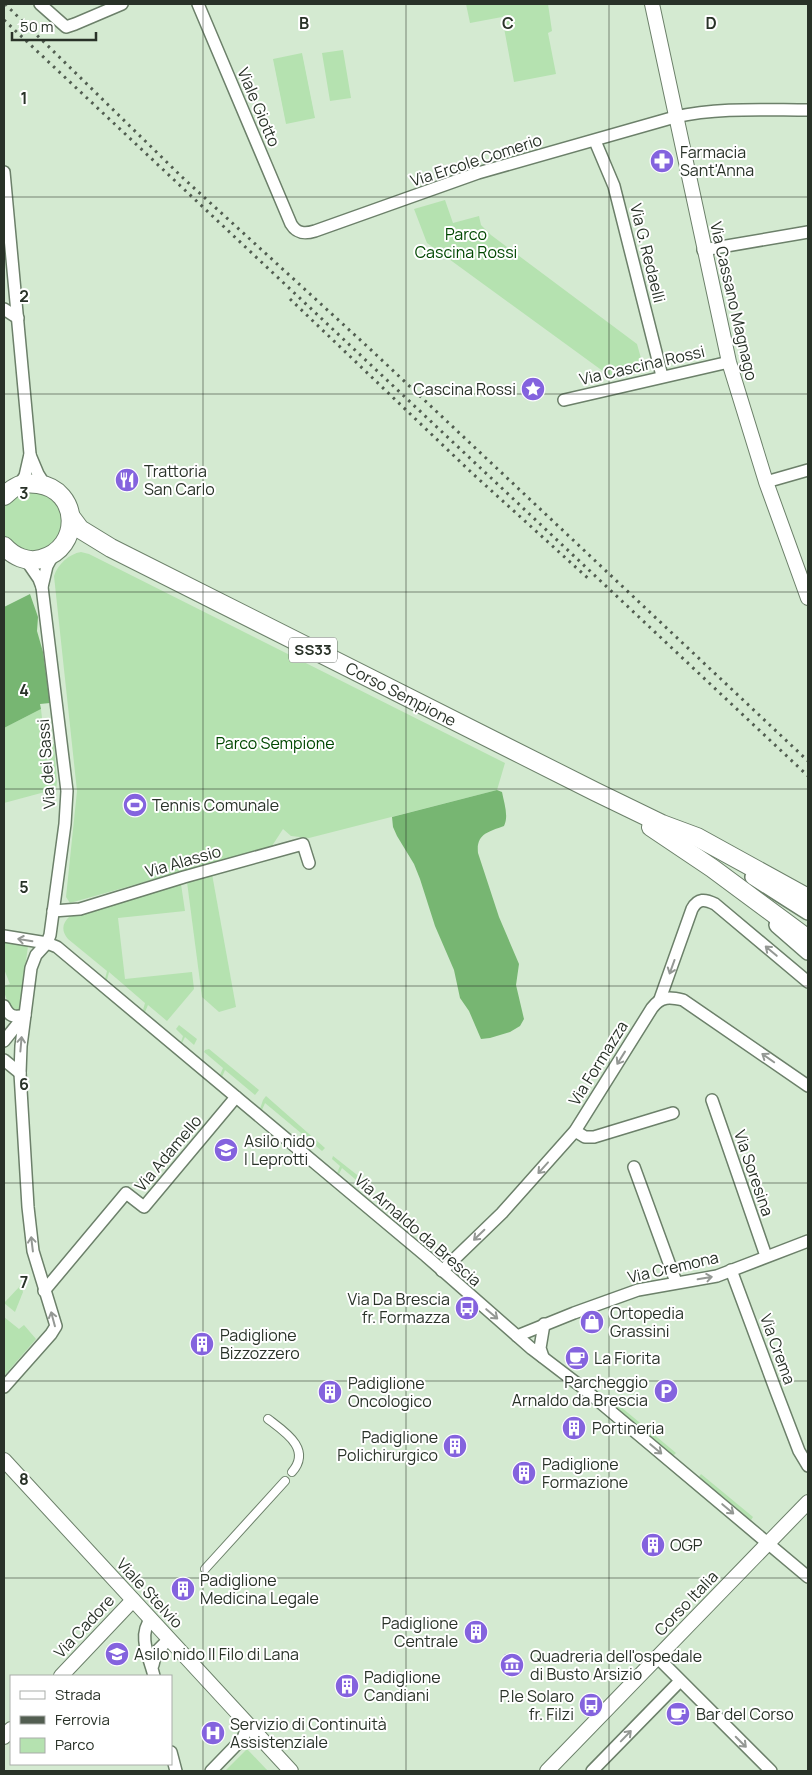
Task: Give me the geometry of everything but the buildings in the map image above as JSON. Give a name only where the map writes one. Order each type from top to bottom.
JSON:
[{"type":"main road","points":[[10,489],[32,483],[45,485]]},
{"type":"main road","name":"SS33","points":[[45,485],[58,492],[67,503],[72,517],[80,528],[99,542]]},
{"type":"main road","points":[[58,550],[70,532],[72,517]]},
{"type":"main road","points":[[4,546],[11,554],[26,560],[40,560],[58,550],[99,542]]},
{"type":"main road","name":"Corso Sempione","points":[[99,542],[596,792],[662,824],[704,840],[808,898]]},
{"type":"main road","name":"Corso Sempione","points":[[596,792],[712,868],[808,939]]},
{"type":"main road","points":[[662,824],[730,862],[808,912]]},
{"type":"main road","points":[[712,868],[808,952]]},
{"type":"street","points":[[40,4],[64,26],[69,26],[122,4]]},
{"type":"street","name":"Viale Giotto","points":[[198,4],[291,224]]},
{"type":"street","name":"Via Cassano Magnago","points":[[652,4],[728,362],[766,482],[808,598]]},
{"type":"street","name":"Via Ercole Comerio","points":[[291,224],[301,233],[315,231],[478,173],[595,141],[675,116],[732,111],[808,110]]},
{"type":"street","name":"Via G. Redaelli","points":[[595,141],[614,186],[662,376]]},
{"type":"street","points":[[4,172],[30,454],[38,474],[45,485]]},
{"type":"street","points":[[704,250],[808,232]]},
{"type":"street","points":[[4,309],[18,318]]},
{"type":"street","name":"Via Cascina Rossi","points":[[564,400],[728,362]]},
{"type":"street","points":[[10,489],[25,476],[30,454]]},
{"type":"street","points":[[766,482],[808,470]]},
{"type":"street","name":"Via dei Sassi","points":[[42,587],[47,566],[58,550]]},
{"type":"street","name":"Via dei Sassi","points":[[4,1387],[55,1329],[56,1324],[44,1291],[33,1251],[28,1207],[20,1073],[21,1046],[33,961],[40,949],[47,943],[50,935],[68,791],[42,587],[26,560]]},
{"type":"street","name":"Via Alassio","points":[[53,911],[80,909],[184,877],[303,844],[309,863]]},
{"type":"street","name":"Via Formazza","points":[[442,1271],[510,1204],[575,1131],[652,1008],[660,1000],[692,908],[696,902],[707,900],[715,904],[808,982]]},
{"type":"street","points":[[4,936],[47,943]]},
{"type":"street","name":"Via Arnaldo da Brescia","points":[[47,943],[57,947],[532,1349],[570,1378],[808,1578]]},
{"type":"street","points":[[660,1000],[674,998],[683,1000],[808,1086]]},
{"type":"street","points":[[4,1006],[12,1016],[25,1015]]},
{"type":"street","points":[[4,1041],[25,1015]]},
{"type":"street","points":[[4,1060],[20,1073]]},
{"type":"street","name":"Via Adamello","points":[[44,1291],[126,1193],[144,1207],[236,1097]]},
{"type":"street","name":"Via Soresina","points":[[712,1100],[766,1256]]},
{"type":"street","points":[[575,1131],[585,1137],[594,1137],[673,1113]]},
{"type":"street","points":[[634,1166],[676,1282]]},
{"type":"street","name":"Via Cremona","points":[[517,1336],[544,1324],[638,1290],[707,1278],[808,1241]]},
{"type":"street","name":"Via Crema","points":[[731,1270],[776,1391],[808,1466]]},
{"type":"street","points":[[543,1357],[540,1348],[544,1324]]},
{"type":"street","points":[[268,1418],[290,1436],[298,1448],[299,1460],[292,1472]]},
{"type":"street","name":"Viale Stelvio","points":[[4,1460],[290,1771]]},
{"type":"street","points":[[205,1569],[285,1481]]},
{"type":"street","name":"Corso Italia","points":[[547,1771],[808,1502]]},
{"type":"street","name":"Via Cadore","points":[[62,1675],[133,1600]]},
{"type":"street","points":[[151,1619],[146,1626],[144,1638],[153,1671]]},
{"type":"street","points":[[153,1671],[156,1652],[169,1639]]},
{"type":"street","points":[[657,1657],[771,1771]]},
{"type":"street","points":[[592,1771],[680,1681]]},
{"type":"street","points":[[211,1771],[243,1738],[248,1725]]},
{"type":"street","points":[[172,1756],[176,1771]]},
{"type":"green space","points":[[466,4],[548,4],[552,31],[548,33],[556,74],[514,82],[502,17],[470,23]]},
{"type":"green space","points":[[343,50],[351,98],[330,101],[322,53]]},
{"type":"green space","points":[[302,53],[315,118],[286,124],[273,59]]},
{"type":"green space","name":"Parco Cascina Rossi","points":[[445,200],[453,223],[479,216],[481,225],[491,235],[637,344],[644,369],[611,377],[427,243],[414,209]]},
{"type":"green space","points":[[42,489],[62,505],[65,530],[50,550],[25,553],[5,538],[3,519],[5,506],[12,496],[18,493]]},
{"type":"green space","name":"Parco Sempione","points":[[81,552],[89,554],[505,763],[497,790],[309,838],[291,836],[283,829],[272,846],[70,903],[66,897],[77,791],[54,576],[64,560]]},
{"type":"green space","points":[[30,594],[38,617],[37,631],[43,652],[50,703],[40,704],[41,709],[4,728],[4,607]]},
{"type":"green space","points":[[41,709],[45,745],[54,744],[56,789],[4,803],[4,728]]},
{"type":"green space","points":[[497,790],[502,792],[506,809],[504,826],[488,832],[481,838],[478,853],[499,917],[519,964],[516,985],[524,1019],[520,1026],[510,1032],[481,1039],[469,1011],[460,998],[454,970],[435,926],[420,879],[414,864],[397,836],[393,827],[392,817]]},
{"type":"green space","points":[[212,874],[236,1007],[219,1012],[202,997],[187,882]]},
{"type":"green space","points":[[181,884],[185,911],[118,918],[125,979],[192,972],[194,989],[167,1021],[148,1005],[145,1012],[143,1010],[145,1003],[109,972],[107,980],[105,979],[107,971],[68,939],[63,927],[65,921],[70,916]]},
{"type":"green space","points":[[4,941],[28,946],[19,1013],[11,1011],[4,992],[4,986],[10,984],[4,969]]},
{"type":"green space","points":[[179,1025],[197,1039],[194,1045],[185,1037],[181,1042],[183,1036],[176,1029]]},
{"type":"green space","points":[[209,1049],[259,1090],[255,1095],[225,1070],[222,1077],[220,1075],[223,1068],[204,1052]]},
{"type":"green space","points":[[266,1096],[325,1148],[322,1151],[303,1135],[300,1142],[301,1133],[265,1103],[262,1110],[260,1109]]},
{"type":"green space","points":[[333,1156],[361,1178],[363,1177],[368,1190],[342,1168],[339,1174],[337,1173],[340,1166],[332,1159]]},
{"type":"green space","points":[[21,1285],[23,1292],[15,1312],[4,1303]]},
{"type":"green space","points":[[4,1317],[19,1329],[24,1325],[36,1339],[4,1376]]},
{"type":"green space","points":[[609,1397],[676,1453],[673,1456],[607,1400]]},
{"type":"green space","points":[[701,1474],[753,1517],[751,1520],[699,1477]]},
{"type":"green space","points":[[247,1749],[268,1771],[225,1771]]},
{"type":"railway","points":[[5,4],[182,177],[369,348],[808,761]]},
{"type":"railway","points":[[4,20],[808,776]]},
{"type":"railway","points":[[290,299],[473,474],[591,581]]},
{"type":"place","name":"Farmacia Sant'Anna","points":[[662,161]]},
{"type":"place","name":"Cascina Rossi","points":[[533,389]]},
{"type":"place","name":"Trattoria San Carlo","points":[[127,480]]},
{"type":"place","name":"Tennis Comunale","points":[[135,805]]},
{"type":"place","name":"Asilo nido I Leprotti","points":[[226,1150]]},
{"type":"place","name":"Via Da Brescia fr. Formazza","points":[[467,1308]]},
{"type":"place","name":"Ortopedia Grassini","points":[[592,1322]]},
{"type":"place","name":"Padiglione Bizzozzero","points":[[202,1344]]},
{"type":"place","name":"La Fiorita","points":[[577,1358]]},
{"type":"place","name":"Parcheggio Arnaldo da Brescia","points":[[666,1391]]},
{"type":"place","name":"Padiglione Oncologico","points":[[330,1392]]},
{"type":"place","name":"Portineria","points":[[574,1428]]},
{"type":"place","name":"Padiglione Polichirurgico","points":[[455,1446]]},
{"type":"place","name":"Padiglione Formazione","points":[[524,1473]]},
{"type":"place","name":"OGP","points":[[653,1545]]},
{"type":"place","name":"Padiglione Medicina Legale","points":[[183,1589]]},
{"type":"place","name":"Padiglione Centrale","points":[[476,1632]]},
{"type":"place","name":"Asilo nido Il Filo di Lana","points":[[117,1654]]},
{"type":"place","name":"Quadreria dell'ospedale di Busto Arsizio","points":[[512,1665]]},
{"type":"place","name":"Padiglione Candiani","points":[[347,1686]]},
{"type":"place","name":"P.le Solaro fr. Filzi","points":[[591,1705]]},
{"type":"place","name":"Bar del Corso","points":[[678,1714]]},
{"type":"place","name":"Servizio di Continuità Assistenziale","points":[[213,1733]]}]
